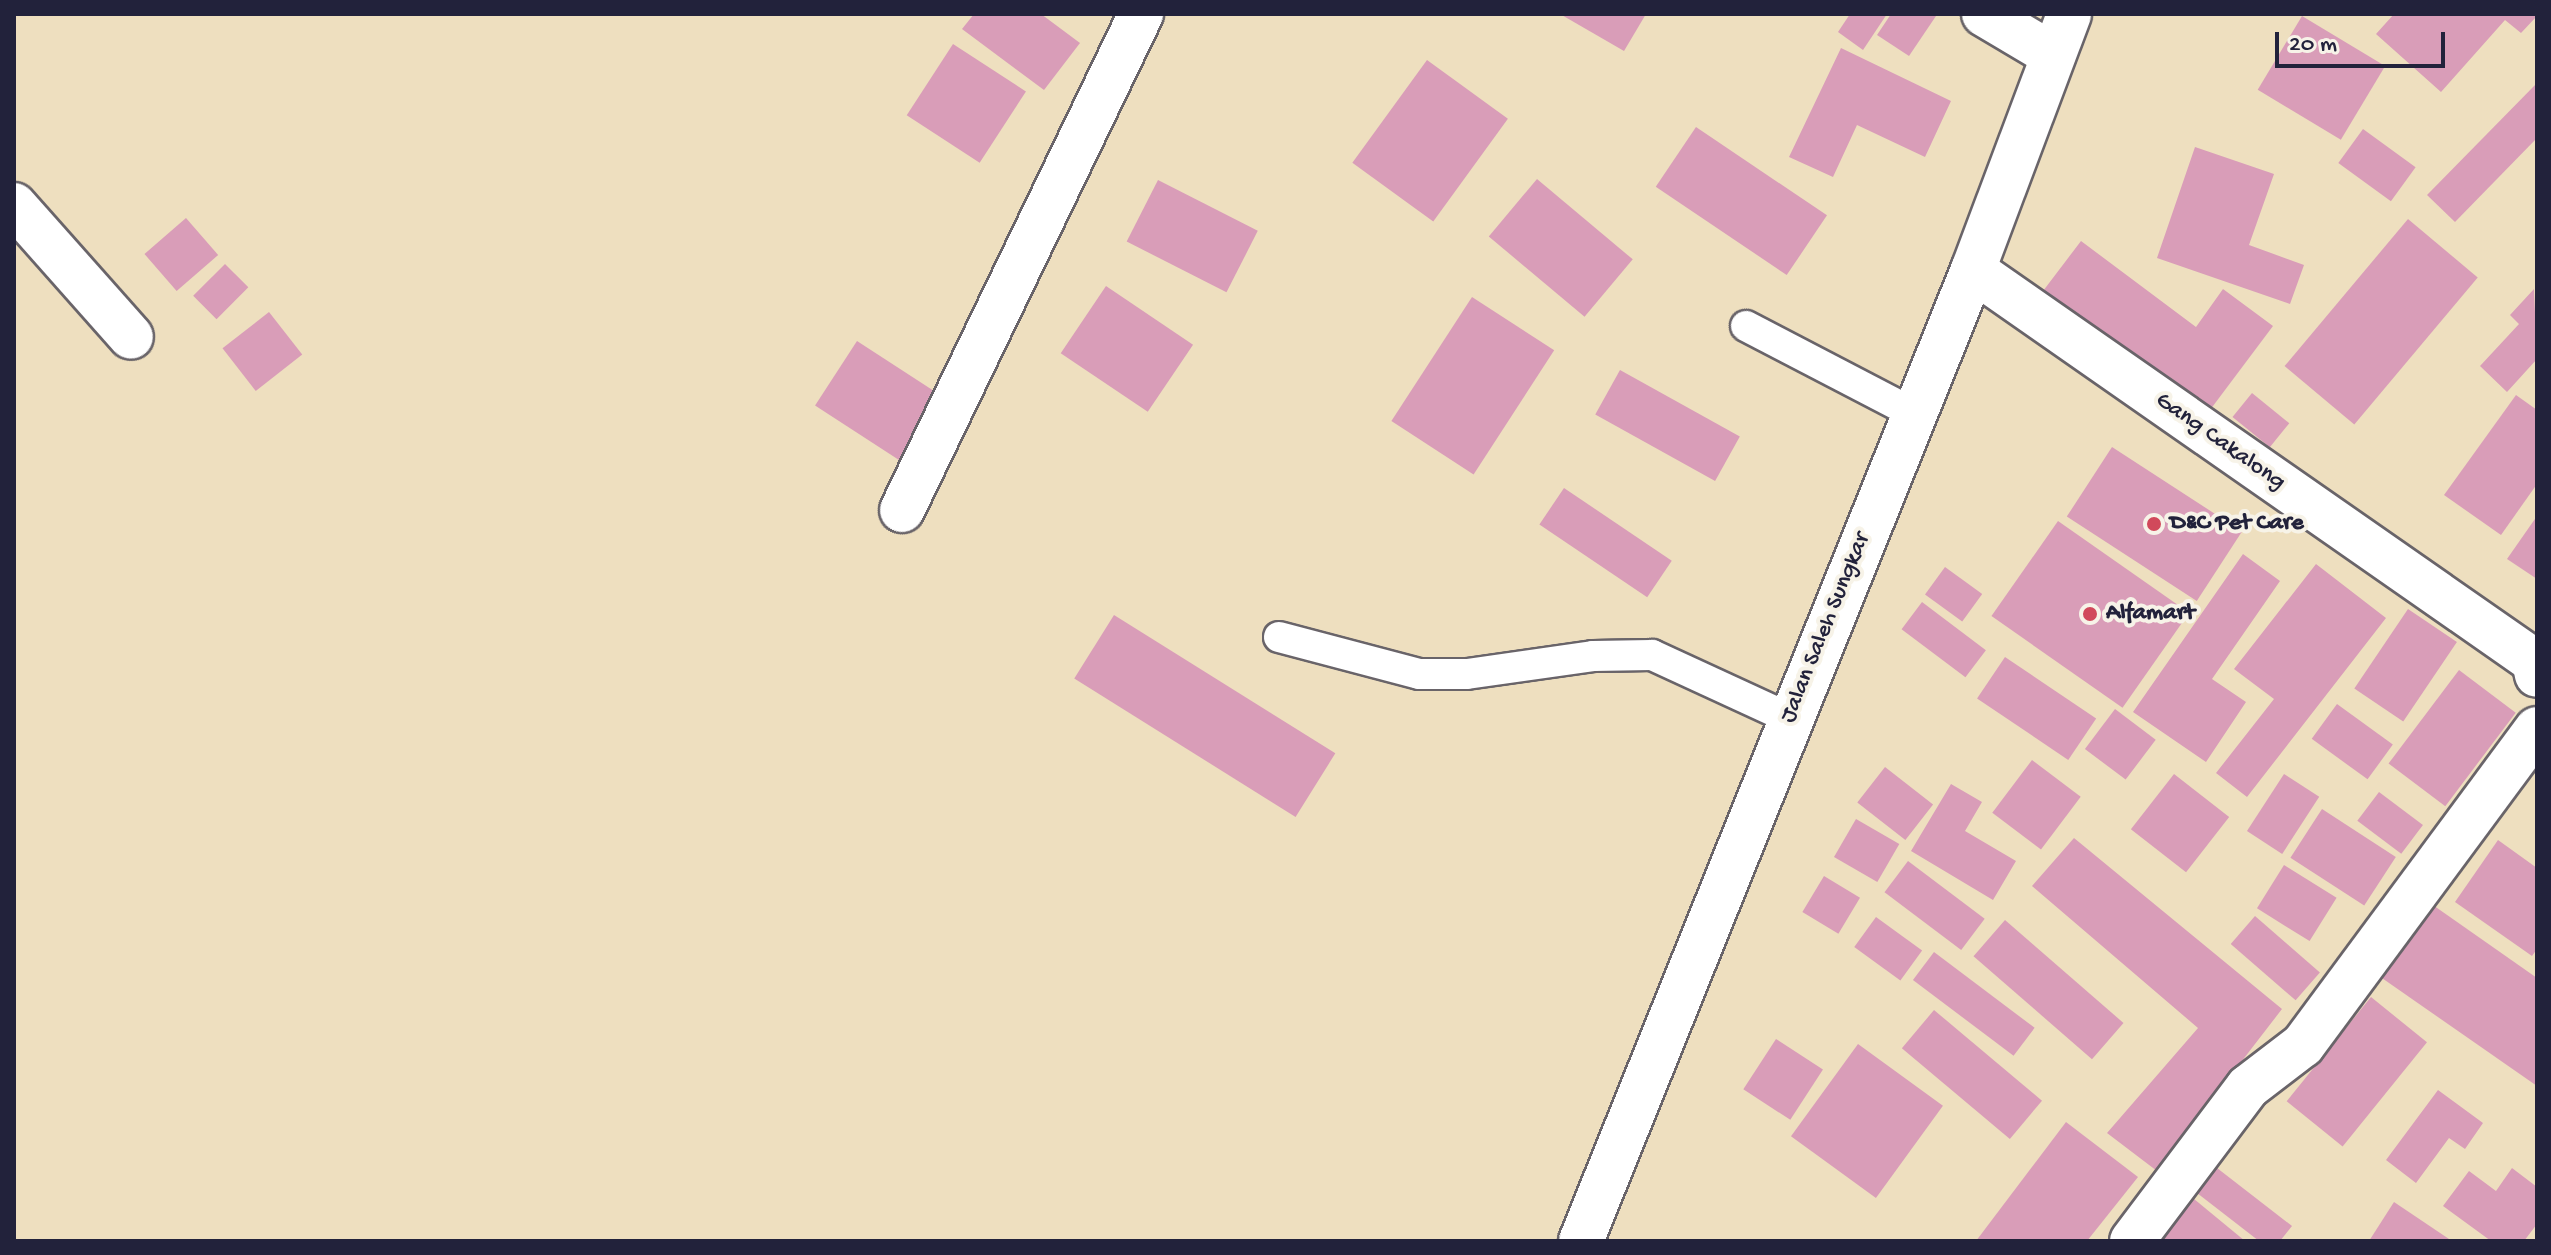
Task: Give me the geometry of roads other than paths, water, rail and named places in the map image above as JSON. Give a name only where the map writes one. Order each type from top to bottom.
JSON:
[{"type":"main road","points":[[902,510],[1141,14]]},
{"type":"main road","points":[[1984,14],[2053,55]]},
{"type":"main road","name":"Jalan Saleh Sungkar","points":[[1581,1241],[1789,718],[1973,270],[2069,14]]},
{"type":"main road","points":[[14,205],[131,337]]},
{"type":"main road","name":"Gang Cakalong","points":[[1973,270],[2536,665]]},
{"type":"main road","points":[[2132,1241],[2248,1087],[2303,1045],[2320,1024],[2537,729]]},
{"type":"lane","points":[[1746,326],[1913,413]]},
{"type":"lane","points":[[1279,637],[1419,674],[1467,674],[1593,656],[1652,655],[1789,718]]},
{"type":"place","name":"D&C Pet Care","points":[[2154,524]]},
{"type":"place","name":"Alfamart","points":[[2090,614]]}]
